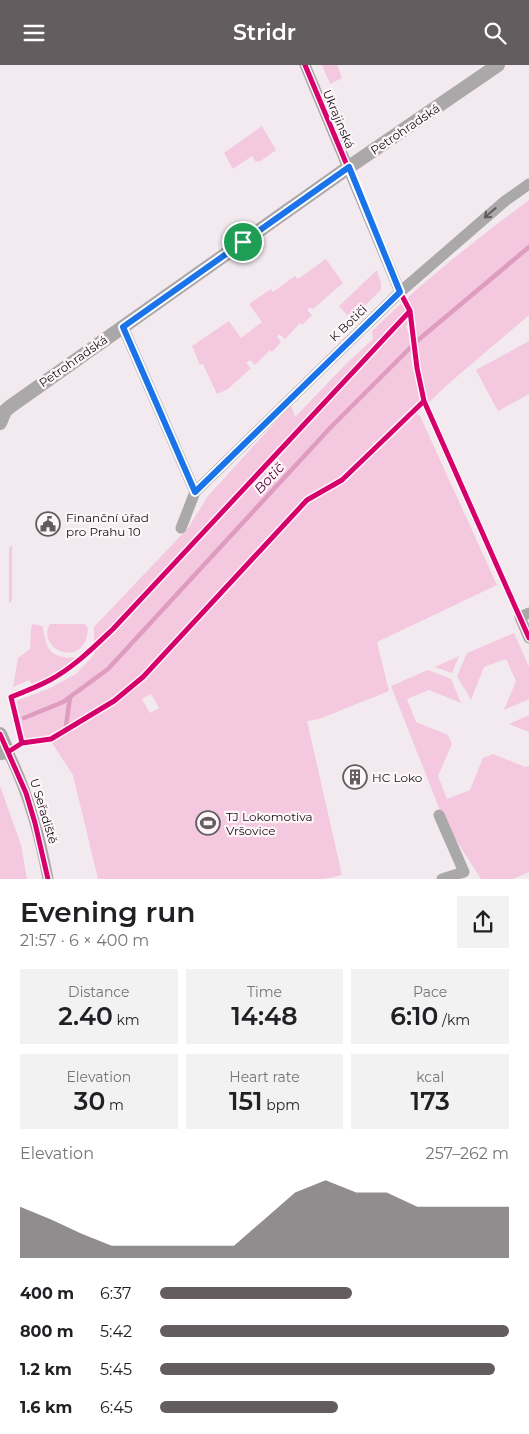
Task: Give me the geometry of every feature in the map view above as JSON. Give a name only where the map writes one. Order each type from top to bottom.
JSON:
[{"type":"street","name":"Ukrajinská","points":[[305,65],[400,292]]},
{"type":"street","name":"Petrohradská","points":[[0,423],[5,411],[11,405],[349,167],[498,65]]},
{"type":"street","name":"K Botiči","points":[[181,528],[195,492],[400,292],[505,201],[529,184]]},
{"type":"street","points":[[123,327],[195,492]]},
{"type":"street","points":[[524,615],[529,638]]},
{"type":"street","points":[[0,733],[4,753]]},
{"type":"street","name":"U Seřadiště","points":[[4,753],[28,801],[48,879]]},
{"type":"street","points":[[439,815],[464,872],[442,879]]},
{"type":"shaded area","points":[[322,65],[337,65],[342,78],[330,84]]},
{"type":"shaded area","points":[[262,126],[276,150],[259,162],[256,162],[252,156],[233,169],[224,153]]},
{"type":"shaded area","points":[[529,200],[529,315],[447,385],[417,414],[420,416],[497,585],[377,642],[389,691],[319,719],[307,721],[342,875],[324,879],[98,879],[73,775],[48,737],[25,739],[16,701],[48,689],[76,674],[94,655],[94,627],[188,528],[208,496],[291,405],[295,417],[373,339],[372,331],[391,313],[448,263]],"holes":[[[415,318],[418,355],[421,363],[413,371],[406,326]],[[151,694],[159,708],[150,713],[142,699]]]},
{"type":"shaded area","points":[[326,259],[343,283],[313,309],[310,307],[307,310],[312,315],[302,325],[300,323],[285,339],[279,334],[277,337],[281,342],[272,352],[270,350],[255,365],[250,360],[246,363],[251,368],[228,389],[217,394],[203,364],[200,365],[192,346],[229,321],[241,338],[262,322],[249,304],[271,289],[273,292],[295,276],[298,279]]},
{"type":"shaded area","points":[[377,270],[381,290],[351,319],[339,306]]},
{"type":"shaded area","points":[[529,341],[529,394],[498,411],[476,370]]},
{"type":"shaded area","points":[[12,545],[12,601],[9,603],[9,548]]},
{"type":"shaded area","points":[[33,624],[42,626],[47,646],[53,653],[64,657],[76,658],[55,673],[32,685],[29,680],[13,687],[18,658],[30,649],[31,628]]},
{"type":"shaded area","points":[[50,624],[85,624],[88,629],[85,642],[79,649],[71,652],[62,652],[49,641],[47,633]]},
{"type":"shaded area","points":[[514,633],[529,667],[529,699],[504,710],[516,681],[506,659],[484,667],[471,700],[457,676],[467,653]]},
{"type":"shaded area","points":[[459,656],[452,673],[435,667]]},
{"type":"shaded area","points":[[428,670],[451,679],[461,703],[429,690],[407,699],[416,722],[448,735],[452,744],[438,776],[447,799],[470,790],[483,758],[493,754],[525,767],[529,766],[529,872],[513,879],[481,879],[445,823],[391,686]]},
{"type":"shaded area","points":[[529,715],[529,732],[509,724]]},
{"type":"shaded area","points":[[0,786],[21,845],[27,879],[0,879]]},
{"type":"waterway","name":"Botič","points":[[24,718],[63,702],[108,669],[331,427],[417,341],[529,247]]},
{"type":"waterway","points":[[66,726],[70,697]]},
{"type":"cycle path","points":[[305,65],[400,292],[410,311],[417,368],[424,401],[529,638]]},
{"type":"cycle path","points":[[22,743],[11,697],[59,675],[83,657],[113,629],[410,311]]},
{"type":"cycle path","points":[[8,752],[22,743],[51,739],[114,701],[143,677],[307,500],[342,480],[424,401]]},
{"type":"cycle path","points":[[0,734],[26,793],[48,879]]},
{"type":"place","name":"Finanční úřad pro Prahu 10","points":[[48,524]]},
{"type":"place","name":"HC Loko","points":[[355,777]]},
{"type":"place","name":"TJ Lokomotiva Vršovice","points":[[208,823]]},
{"type":"route","points":[[349,167],[400,292],[195,492],[123,327],[243,242],[349,167]]}]
